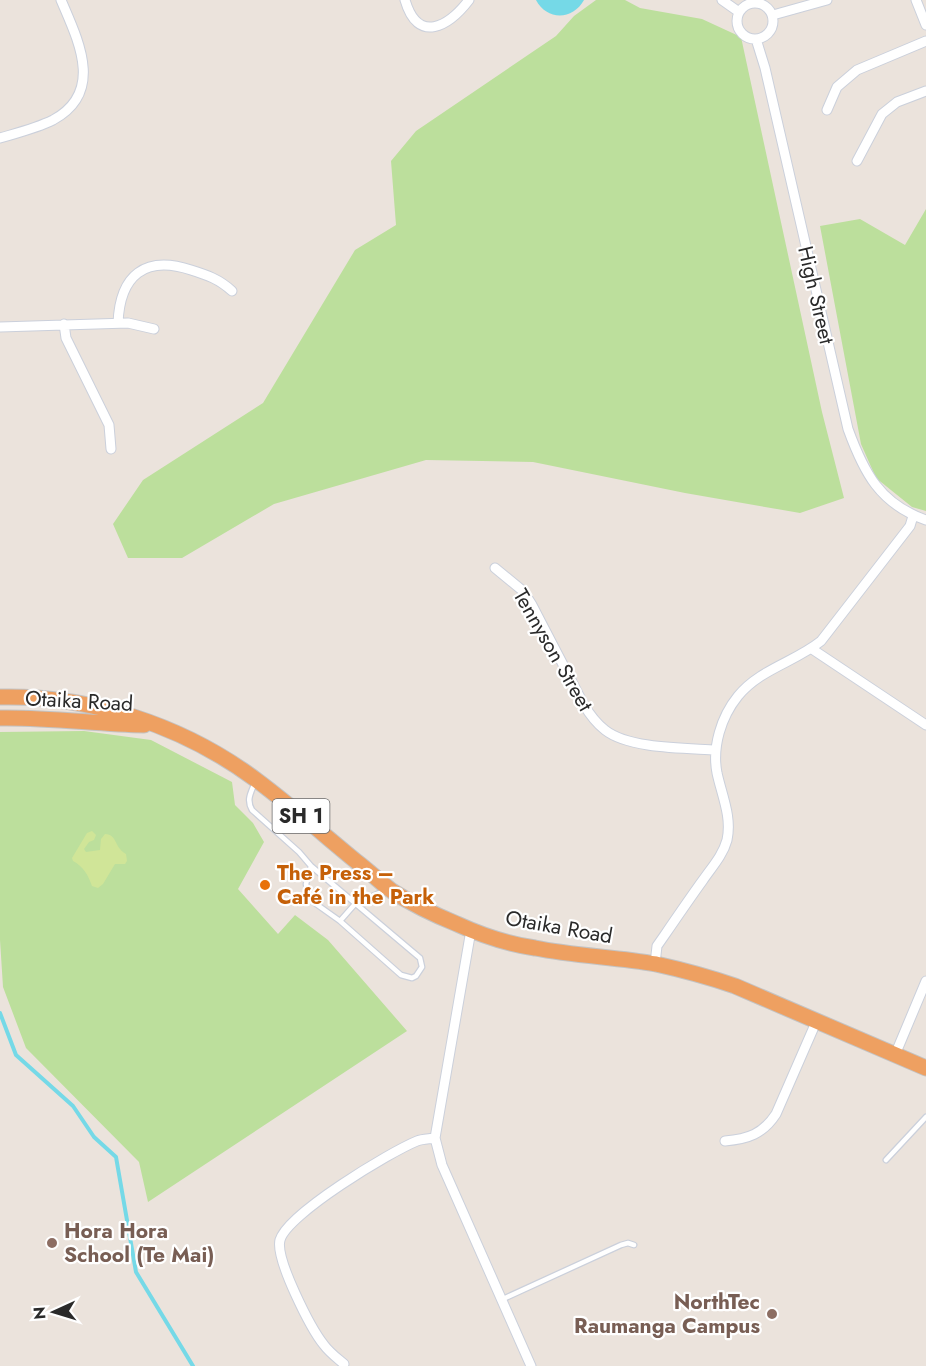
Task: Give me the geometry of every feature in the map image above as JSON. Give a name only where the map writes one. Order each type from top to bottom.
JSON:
[{"type":"highway","name":"Otaika Road","points":[[0,697],[45,699],[113,710],[156,726],[219,755],[256,780],[390,889],[421,907],[471,930],[534,948],[655,964],[703,975],[817,1020],[926,1068]]},
{"type":"highway","name":"Otaika Road","points":[[0,718],[39,718],[110,725],[156,726]]},
{"type":"street","points":[[0,138],[51,121],[61,115],[69,109],[80,89],[84,68],[83,57],[61,0]]},
{"type":"street","points":[[405,0],[416,21],[432,27],[447,23],[469,0]]},
{"type":"street","points":[[722,0],[739,12]]},
{"type":"street","points":[[772,15],[824,0]]},
{"type":"street","points":[[916,0],[926,24]]},
{"type":"street","points":[[757,2],[767,6],[773,22],[768,34],[751,39],[741,33],[736,23],[739,12],[746,4],[757,2]]},
{"type":"street","name":"High Street","points":[[756,39],[848,429],[856,452],[872,481],[891,502],[913,516],[926,520]]},
{"type":"street","points":[[827,110],[837,87],[857,70],[926,41]]},
{"type":"street","points":[[857,161],[882,114],[897,102],[926,91]]},
{"type":"street","points":[[118,323],[119,304],[124,290],[138,273],[153,266],[176,265],[211,276],[232,291]]},
{"type":"street","points":[[0,327],[118,323],[140,324],[154,329]]},
{"type":"street","points":[[64,324],[70,346],[109,425],[111,449]]},
{"type":"street","points":[[655,964],[657,946],[725,847],[729,822],[717,771],[716,750],[721,726],[727,714],[744,690],[760,676],[812,649],[821,641],[909,526],[913,516]]},
{"type":"street","name":"Tennyson Street","points":[[495,568],[512,580],[528,598],[584,705],[606,732],[635,742],[716,750]]},
{"type":"street","points":[[812,649],[926,725]]},
{"type":"street","points":[[471,930],[435,1138],[442,1165],[531,1366]]},
{"type":"street","points":[[895,1055],[926,981]]},
{"type":"street","points":[[725,1141],[744,1139],[761,1132],[769,1125],[817,1020]]},
{"type":"street","points":[[344,1364],[324,1346],[307,1318],[280,1256],[280,1239],[291,1224],[339,1186],[418,1140],[435,1138]]},
{"type":"lane","points":[[256,780],[248,802],[252,810],[299,852],[311,866],[420,958],[422,968],[420,973],[412,978],[401,975],[340,921],[309,899],[306,884],[311,866]]},
{"type":"lane","points":[[340,921],[355,904],[390,889]]},
{"type":"lane","points":[[886,1160],[926,1117]]},
{"type":"lane","points":[[502,1300],[621,1245],[628,1243],[634,1245]]},
{"type":"green space","points":[[596,0],[625,0],[640,8],[702,19],[741,37],[822,412],[844,498],[800,513],[685,493],[533,462],[426,460],[274,504],[182,558],[128,558],[113,524],[143,480],[263,403],[355,250],[396,225],[391,161],[416,131],[556,36],[574,16]]},
{"type":"green space","points":[[926,209],[926,511],[912,507],[876,478],[861,444],[820,226],[860,219],[905,245]]},
{"type":"green space","points":[[84,731],[151,740],[232,782],[235,805],[253,823],[264,842],[238,889],[278,934],[295,915],[328,940],[407,1031],[148,1202],[139,1162],[26,1048],[3,987],[0,940],[0,732]]},
{"type":"green space","points":[[92,831],[96,835],[84,849],[86,852],[100,850],[101,839],[105,834],[112,836],[119,848],[126,854],[127,861],[125,864],[115,864],[98,888],[92,886],[85,872],[72,858],[87,833]]},
{"type":"water","points":[[536,0],[584,0],[579,7],[567,14],[553,15],[541,7]]},
{"type":"waterway","points":[[0,1013],[16,1055],[73,1106],[94,1137],[116,1157],[136,1272],[193,1366]]},
{"type":"place","name":"The Press – Café in the Park","points":[[265,885]]},
{"type":"place","name":"Hora Hora School (Te Mai)","points":[[52,1243]]},
{"type":"place","name":"NorthTec Raumanga Campus","points":[[772,1314]]}]
